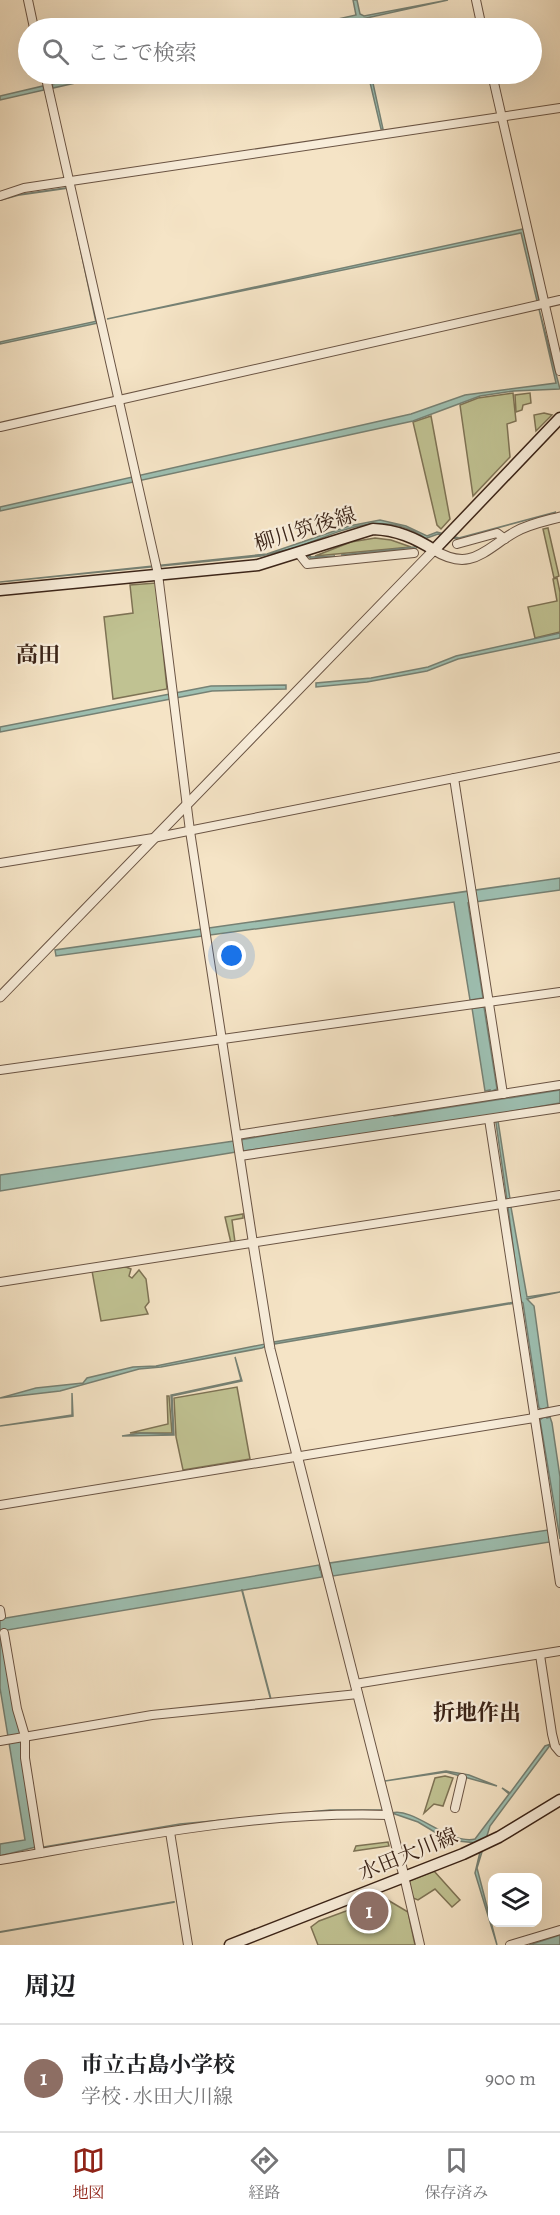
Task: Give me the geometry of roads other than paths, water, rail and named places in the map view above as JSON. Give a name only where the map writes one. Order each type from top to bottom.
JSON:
[{"type":"main road","points":[[434,550],[560,418]]},
{"type":"main road","name":"柳川筑後線","points":[[0,590],[258,565],[373,529],[397,532],[434,550]]},
{"type":"main road","name":"水田大川線","points":[[230,1945],[499,1837],[560,1800]]},
{"type":"street","points":[[28,0],[32,18]]},
{"type":"street","points":[[476,0],[480,18]]},
{"type":"street","points":[[47,84],[158,574],[190,831],[269,1346],[420,1945]]},
{"type":"street","points":[[494,84],[560,371]]},
{"type":"street","points":[[0,196],[24,189],[560,108]]},
{"type":"street","points":[[0,427],[560,300]]},
{"type":"street","points":[[0,997],[434,550],[447,557],[472,559],[535,524],[560,517]]},
{"type":"street","points":[[457,544],[496,533],[505,539]]},
{"type":"street","points":[[299,554],[308,564],[414,553]]},
{"type":"street","points":[[0,863],[190,831],[560,757]]},
{"type":"street","points":[[454,778],[503,1094]]},
{"type":"street","points":[[0,1070],[560,992]]},
{"type":"street","points":[[237,1136],[560,1085]]},
{"type":"street","points":[[240,1155],[560,1108]]},
{"type":"street","points":[[489,1119],[560,1583]]},
{"type":"street","points":[[0,1282],[560,1195]]},
{"type":"street","points":[[0,1505],[560,1410]]},
{"type":"street","points":[[4,1633],[17,1709],[25,1736],[25,1758],[40,1853]]},
{"type":"street","points":[[355,1684],[560,1651]]},
{"type":"street","points":[[540,1654],[552,1734],[555,1746],[560,1752]]},
{"type":"street","points":[[0,1740],[152,1715],[358,1694]]},
{"type":"street","points":[[455,1808],[462,1778]]},
{"type":"street","points":[[0,1860],[170,1832],[328,1815],[388,1815]]},
{"type":"street","points":[[170,1832],[188,1945]]},
{"type":"street","points":[[510,1945],[560,1930]]},
{"type":"waterway","points":[[0,200],[67,188]]},
{"type":"waterway","points":[[77,232],[96,321]]},
{"type":"waterway","points":[[242,1590],[271,1700]]},
{"type":"waterway","points":[[0,1932],[174,1902]]},
{"type":"place","name":"市立古島小学校","points":[[369,1911]]},
{"type":"district","name":"高田","points":[[38,655]]},
{"type":"district","name":"折地作出","points":[[477,1713]]}]
